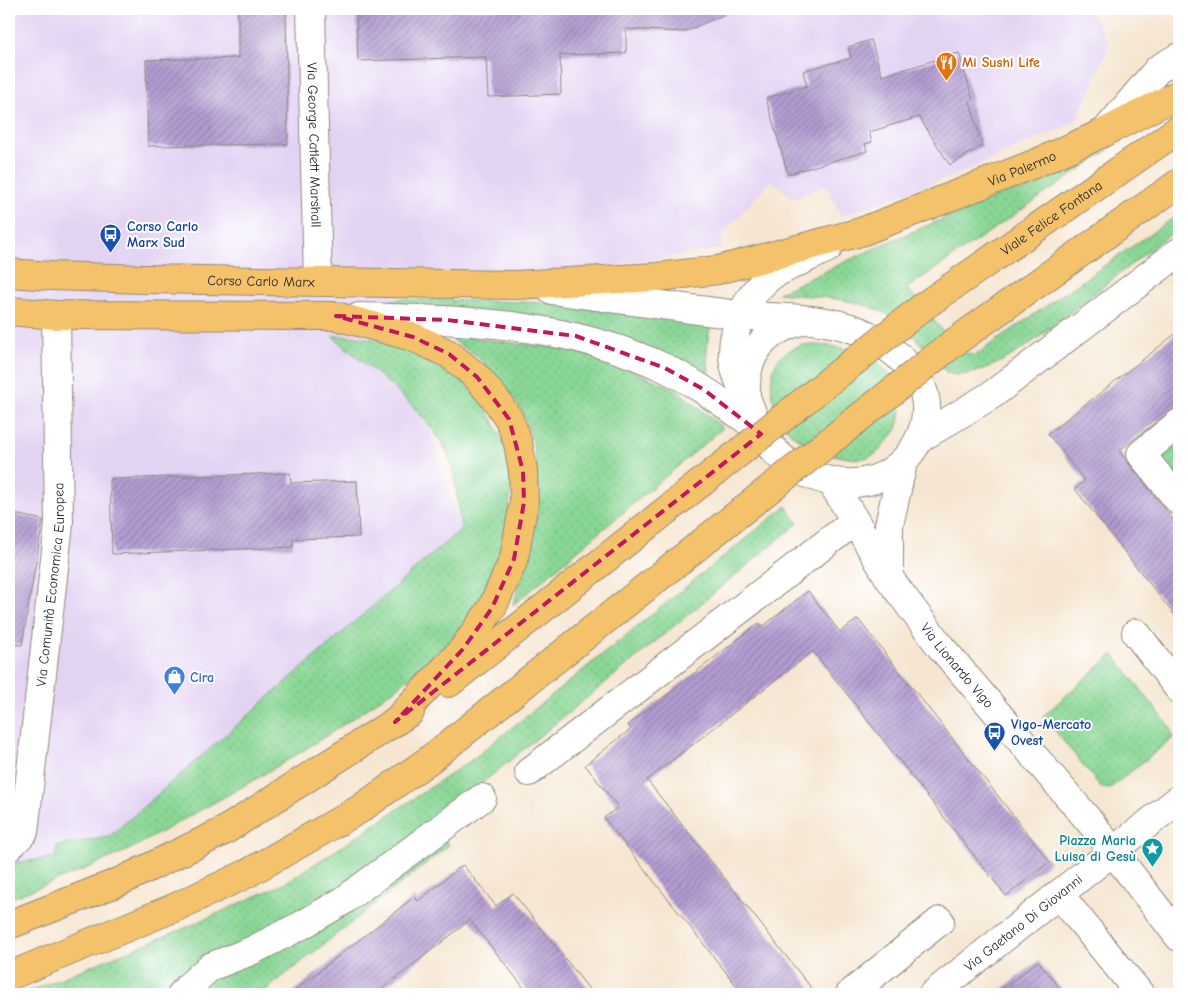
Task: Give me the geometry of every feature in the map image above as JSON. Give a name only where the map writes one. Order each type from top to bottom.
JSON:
[{"type":"main road","name":"Via Palermo","points":[[514,284],[657,278],[718,270],[861,232],[1039,162],[1105,132],[1179,94]]},
{"type":"main road","name":"Viale Felice Fontana","points":[[395,722],[462,674],[924,306],[1179,129]]},
{"type":"main road","points":[[9,976],[176,907],[248,873],[360,808],[429,760],[952,344],[1179,183]]},
{"type":"main road","name":"Corso Carlo Marx","points":[[9,273],[144,280],[514,284]]},
{"type":"main road","points":[[9,311],[56,315],[336,316],[413,337],[449,354],[477,377],[509,419],[518,443],[523,470],[524,502],[514,559],[492,608],[463,649],[395,722],[224,831],[121,881],[9,925]]},
{"type":"street","name":"Via George Catlett Marshall","points":[[310,9],[318,282]]},
{"type":"street","points":[[1105,132],[1158,69],[1179,57]]},
{"type":"street","points":[[514,284],[741,315],[832,323],[862,332],[888,348],[911,369],[920,382],[924,396],[924,425],[912,452],[903,463],[892,471],[869,481],[844,483],[831,481],[802,471],[776,453],[758,428],[747,397],[737,378],[733,357],[734,335],[741,315],[749,299],[772,275],[861,232]]},
{"type":"street","points":[[919,439],[993,394],[1179,252]]},
{"type":"street","name":"Via Comunità Economica Europea","points":[[9,847],[24,832],[59,524],[56,315]]},
{"type":"street","points":[[336,316],[448,320],[525,328],[576,336],[623,350],[665,368],[703,389],[758,428]]},
{"type":"street","points":[[747,397],[748,367],[754,354],[763,342],[774,332],[787,325],[802,321],[817,321]]},
{"type":"street","points":[[924,396],[950,399],[993,394]]},
{"type":"street","points":[[1179,423],[1141,454],[1179,502]]},
{"type":"street","points":[[889,578],[889,525],[903,463]]},
{"type":"street","name":"Via Lionardo Vigo","points":[[831,481],[889,578],[940,646],[1113,851],[1179,937]]},
{"type":"street","points":[[529,772],[855,521]]},
{"type":"street","points":[[1136,633],[1179,689]]},
{"type":"street","points":[[182,994],[210,967],[251,951],[302,925],[343,901],[482,798]]},
{"type":"street","name":"Via Gaetano Di Giovanni","points":[[933,994],[1179,799]]},
{"type":"street","points":[[1059,894],[1140,994]]},
{"type":"street","points":[[850,994],[940,921]]},
{"type":"highlighted area","points":[[336,316],[447,320],[576,336],[665,368],[703,389],[761,434],[395,722],[463,649],[492,608],[514,559],[524,502],[523,471],[509,419],[477,377],[449,354],[413,337]]},
{"type":"shaded area","points":[[9,9],[1089,9],[1109,44],[1076,120],[958,174],[841,216],[826,185],[793,199],[772,180],[724,232],[720,249],[389,299],[461,529],[109,837],[57,846],[57,857],[9,864]]},
{"type":"green space","points":[[1109,150],[907,288],[962,351],[974,356],[1179,214],[1179,227],[1037,339],[1020,351],[989,367],[962,375],[948,373],[904,328],[888,315],[876,309],[849,301],[778,293],[888,242]]},
{"type":"green space","points":[[391,300],[530,302],[712,321],[708,336],[707,359],[713,382],[394,306],[391,303]]},
{"type":"green space","points":[[450,335],[570,350],[615,363],[677,390],[723,428],[513,605],[531,541],[538,503],[533,442],[523,412],[507,389],[476,355],[452,340]]},
{"type":"green space","points":[[332,336],[364,338],[415,350],[445,365],[457,374],[485,407],[503,443],[511,477],[508,513],[501,556],[493,579],[484,596],[463,628],[438,654],[382,698],[312,745],[133,848],[89,868],[9,899],[9,864],[56,857],[57,846],[109,837],[461,529],[451,463],[442,443],[432,428],[406,400]]},
{"type":"green space","points":[[802,345],[832,346],[852,350],[878,363],[891,377],[899,394],[901,414],[895,432],[874,455],[859,459],[846,458],[816,449],[802,442],[781,421],[772,397],[773,372],[777,361],[783,355]]},
{"type":"green space","points":[[1179,436],[1179,485],[1159,459],[1159,451]]},
{"type":"green space","points":[[786,506],[798,523],[433,823],[449,845],[261,994],[22,994],[185,928],[283,884],[335,851],[473,759]]},
{"type":"green space","points":[[1113,654],[1170,727],[1173,738],[1109,789],[1101,787],[1043,716]]},
{"type":"building","points":[[238,9],[286,9],[288,144],[148,146],[146,60],[238,58]]},
{"type":"building","points":[[356,9],[737,9],[684,32],[626,29],[626,53],[560,55],[561,94],[488,97],[486,57],[358,61]]},
{"type":"building","points":[[871,40],[882,76],[959,53],[973,100],[970,101],[982,146],[950,165],[919,117],[869,132],[872,142],[865,144],[867,151],[788,174],[766,98],[807,86],[803,71],[851,58],[848,47]]},
{"type":"building","points":[[1179,331],[1179,404],[1119,451],[1179,527],[1179,621],[1075,489],[1085,481],[1048,434]]},
{"type":"building","points":[[290,473],[291,483],[357,481],[359,537],[293,539],[293,547],[112,554],[110,479]]},
{"type":"building","points":[[9,513],[43,520],[22,645],[9,644]]},
{"type":"building","points":[[808,591],[840,632],[858,619],[1050,862],[1006,896],[813,651],[647,780],[816,994],[743,994],[604,818],[618,807],[585,765],[631,729],[628,725],[759,623],[762,627]]},
{"type":"building","points":[[463,865],[496,906],[513,893],[593,994],[529,994],[470,920],[376,994],[290,994],[414,897],[418,901]]},
{"type":"building","points":[[1038,961],[1065,994],[996,994]]},
{"type":"place","name":"Mi Sushi Life","points":[[946,81]]},
{"type":"place","name":"Corso Carlo Marx Sud","points":[[111,253]]},
{"type":"place","name":"Cira","points":[[174,696]]},
{"type":"place","name":"Vigo-Mercato Ovest","points":[[995,751]]},
{"type":"place","name":"Piazza Maria Luisa di Gesù","points":[[1152,867]]}]
